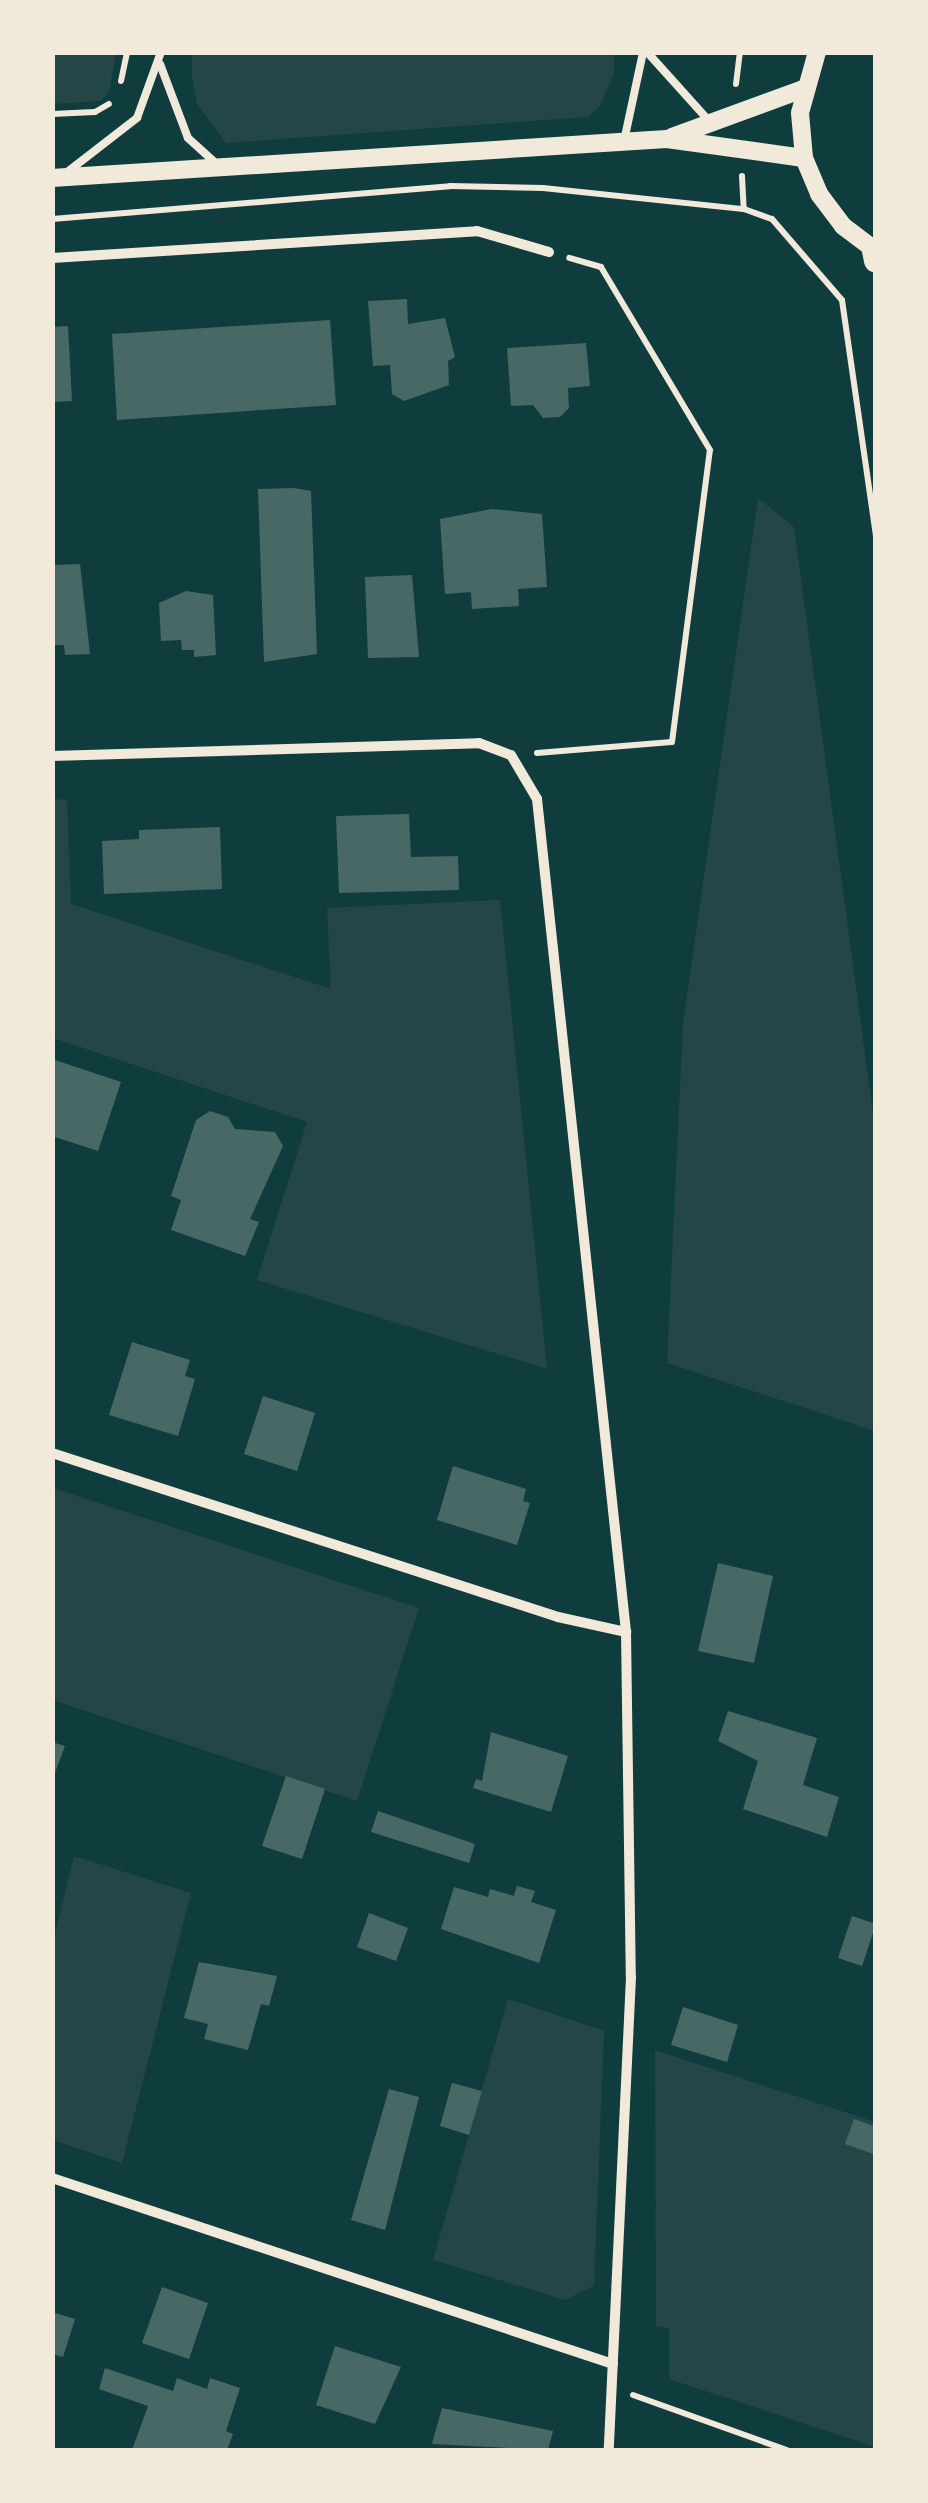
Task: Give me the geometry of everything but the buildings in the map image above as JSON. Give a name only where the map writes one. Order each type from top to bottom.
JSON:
[{"type":"street","points":[[817,52],[803,89],[804,158],[819,194],[843,226],[875,253]]},
{"type":"street","points":[[667,139],[803,89]]},
{"type":"street","points":[[56,178],[667,139],[804,158]]},
{"type":"street","points":[[52,258],[477,232],[550,252]]},
{"type":"street","points":[[52,756],[479,744],[510,754],[537,798],[626,1632],[631,1978],[609,2450]]},
{"type":"street","points":[[52,1454],[558,1618],[626,1632]]},
{"type":"street","points":[[52,2178],[614,2364]]},
{"type":"lane","points":[[645,52],[711,123]]},
{"type":"lane","points":[[624,141],[645,52]]},
{"type":"lane","points":[[160,56],[188,138],[220,167]]},
{"type":"lane","points":[[56,178],[137,118],[160,56]]},
{"type":"path","points":[[52,114],[106,107],[116,98],[126,52]]},
{"type":"path","points":[[52,219],[450,186],[543,188],[744,210],[772,220],[842,300],[876,538]]},
{"type":"path","points":[[510,754],[672,742],[710,450],[601,266],[550,252]]},
{"type":"path","points":[[613,2388],[787,2450]]},
{"type":"shaded area","points":[[53,52],[116,53],[109,92],[100,101],[53,104]]},
{"type":"shaded area","points":[[614,52],[614,74],[600,106],[588,117],[226,143],[197,104],[192,76],[192,53]]},
{"type":"shaded area","points":[[758,498],[794,527],[875,1128],[875,1431],[667,1363],[683,1024]]},
{"type":"shaded area","points":[[67,799],[71,904],[331,989],[327,908],[500,900],[547,1369],[257,1280],[307,1122],[53,1038],[53,800]]},
{"type":"shaded area","points":[[53,1488],[419,1608],[357,1801],[53,1700]]},
{"type":"shaded area","points":[[74,1856],[191,1893],[122,2163],[53,2140],[53,1941]]},
{"type":"shaded area","points":[[508,1999],[604,2031],[594,2286],[565,2300],[433,2260]]},
{"type":"shaded area","points":[[655,2050],[875,2122],[875,2447],[669,2379],[669,2328],[656,2326]]}]
